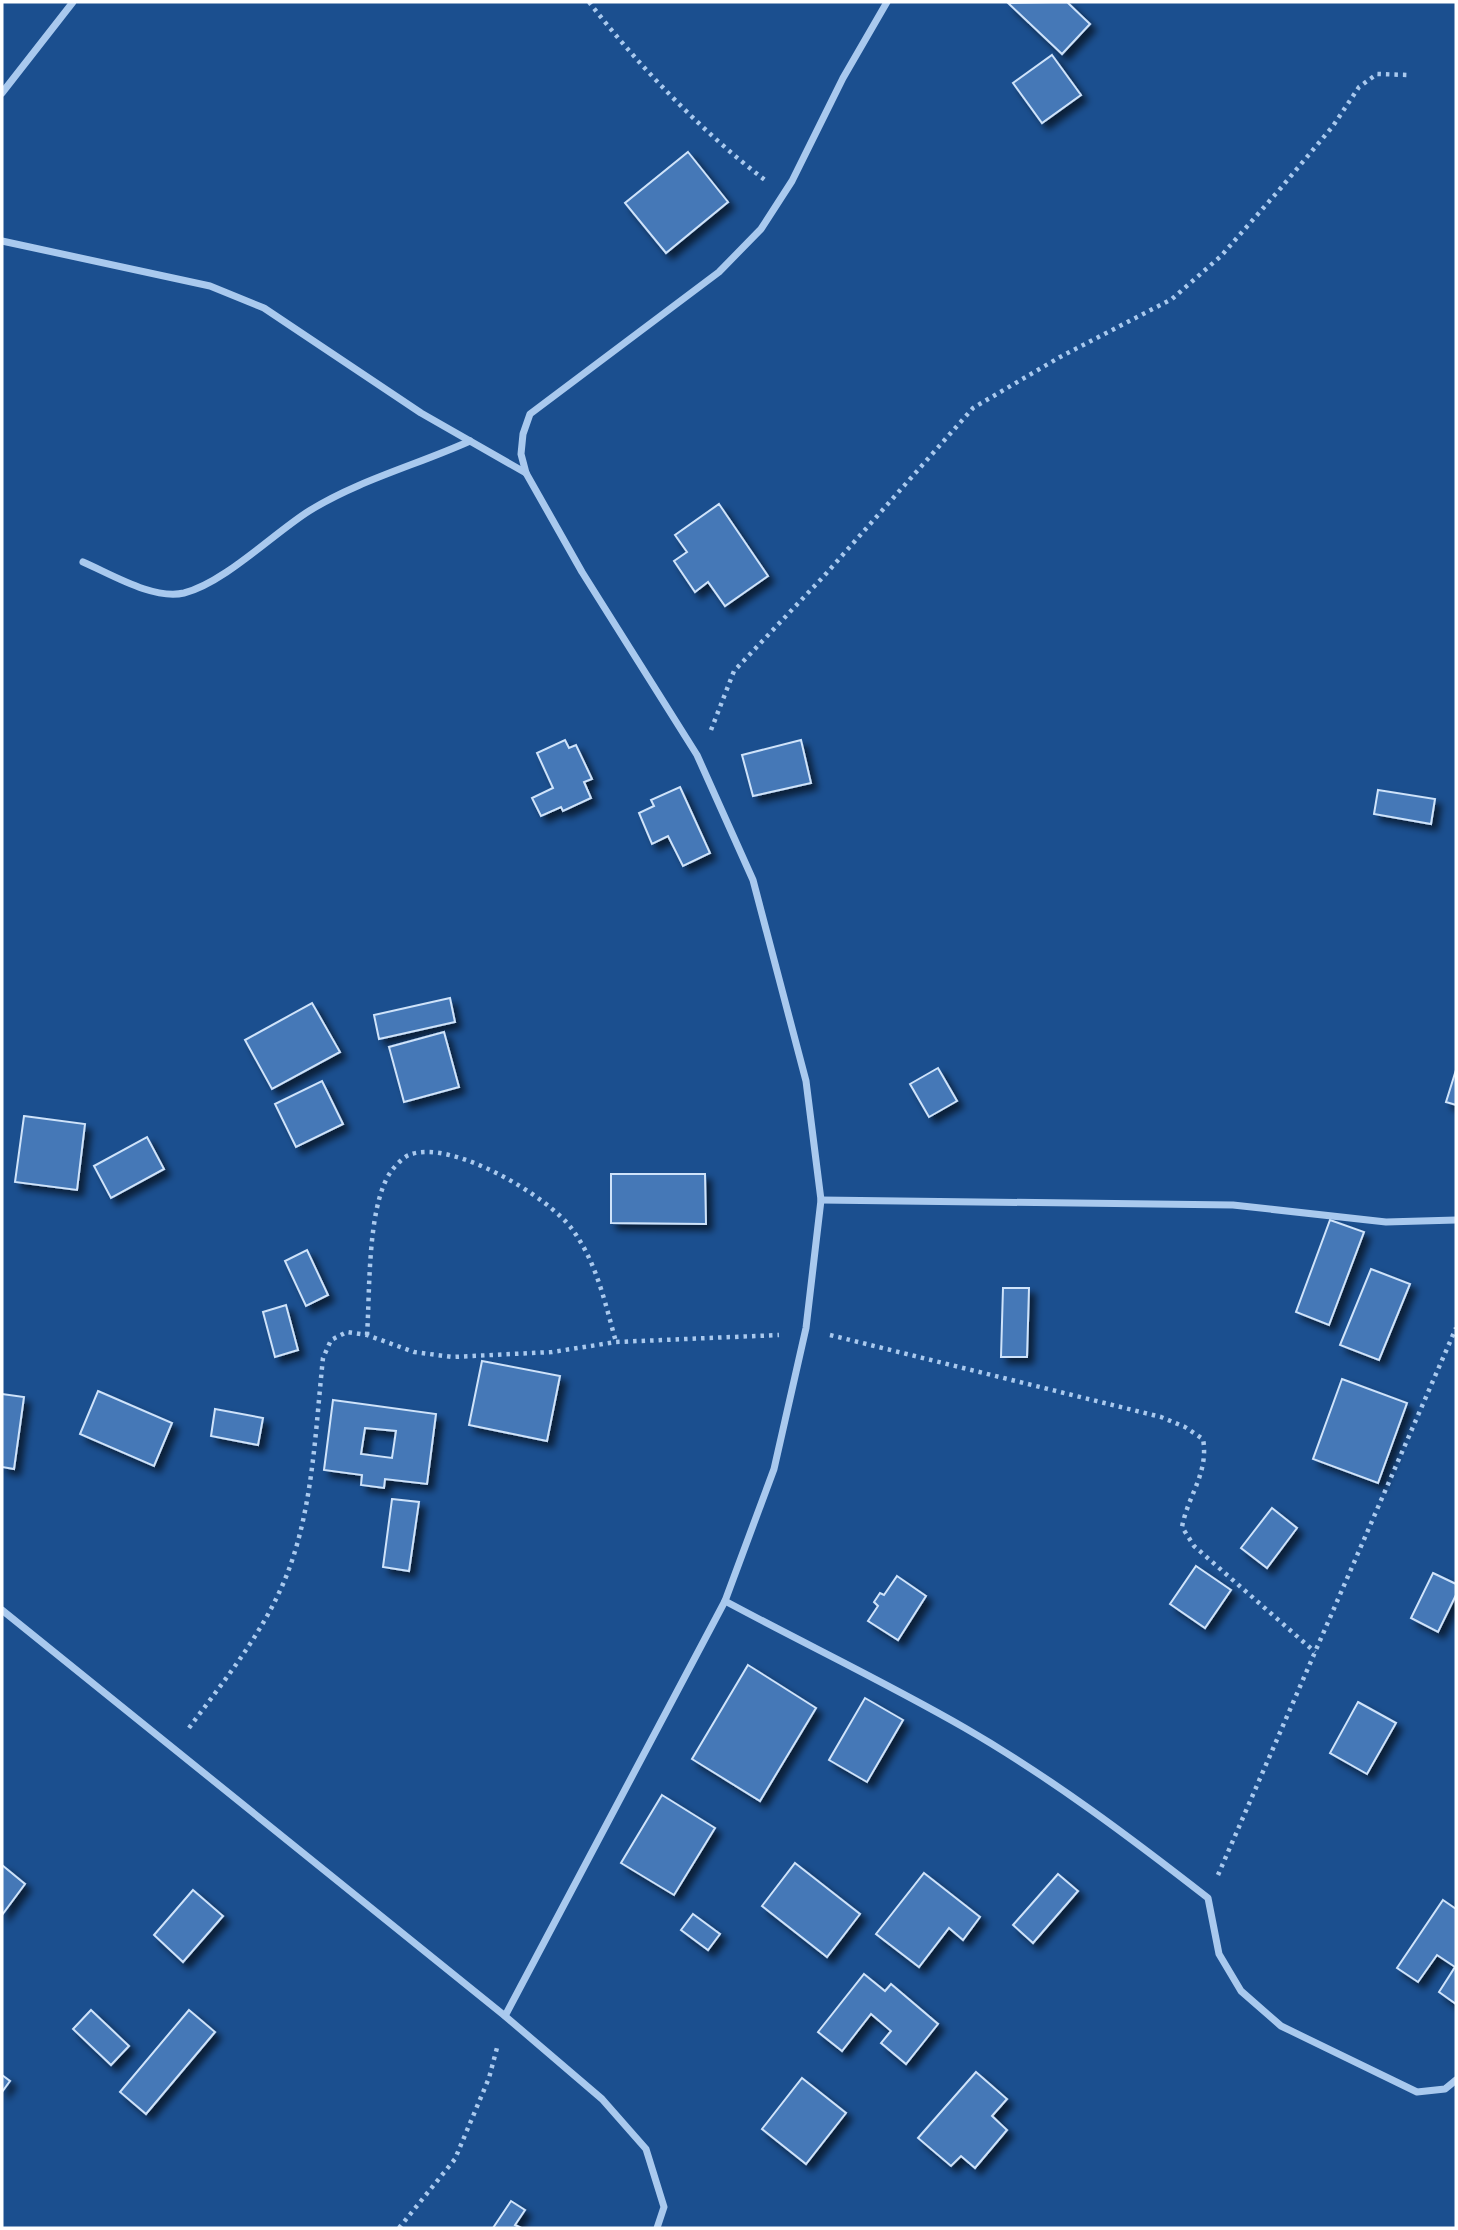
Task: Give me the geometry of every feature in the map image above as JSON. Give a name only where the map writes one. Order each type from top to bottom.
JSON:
[{"type":"street","points":[[2,93],[73,2]]},
{"type":"street","points":[[505,2016],[725,1601],[774,1469],[804,1331],[821,1200],[806,1081],[753,880],[697,755],[582,572],[526,473],[521,454],[523,434],[530,414],[719,272],[761,229],[784,193],[843,78],[887,2]]},
{"type":"street","points":[[2,242],[209,286],[264,308],[421,413],[526,473]]},
{"type":"street","points":[[83,562],[148,589],[183,593],[270,542],[308,512],[370,480],[470,441]]},
{"type":"street","points":[[821,1200],[1233,1205],[1386,1222],[1456,1220]]},
{"type":"street","points":[[725,1601],[966,1728],[1077,1801],[1208,1898],[1219,1954],[1241,1991],[1281,2026],[1417,2092],[1445,2089],[1456,2080]]},
{"type":"street","points":[[2,1610],[505,2016],[602,2099],[646,2149],[664,2207],[657,2228]]},
{"type":"path","points":[[589,2],[610,29],[705,129],[784,193]]},
{"type":"path","points":[[697,755],[713,727],[734,671],[801,602],[973,408],[1060,357],[1172,299],[1221,256],[1272,199],[1333,126],[1359,87],[1377,74],[1410,75]]},
{"type":"path","points":[[368,1335],[373,1225],[389,1174],[408,1155],[427,1152],[446,1153],[489,1170],[537,1196],[571,1228],[596,1270],[616,1342]]},
{"type":"path","points":[[1208,1898],[1456,1328]]},
{"type":"path","points":[[174,1748],[251,1645],[283,1584],[303,1514],[323,1358],[331,1340],[346,1332],[368,1335],[414,1352],[452,1357],[552,1352],[616,1342],[804,1331],[1161,1417],[1185,1427],[1203,1439],[1206,1456],[1202,1478],[1187,1502],[1182,1527],[1194,1546],[1315,1652]]},
{"type":"path","points":[[399,2228],[455,2159],[489,2078],[505,2016]]},
{"type":"building","points":[[1067,2],[1090,24],[1062,54],[1008,3]]},
{"type":"building","points":[[1052,55],[1081,95],[1042,123],[1013,83]]},
{"type":"building","points":[[688,152],[728,202],[666,253],[625,203]]},
{"type":"building","points":[[719,504],[768,576],[725,606],[708,582],[695,592],[674,561],[687,552],[675,535]]},
{"type":"building","points":[[565,740],[569,748],[576,745],[592,779],[584,782],[591,798],[563,811],[561,807],[541,816],[532,798],[553,788],[537,753]]},
{"type":"building","points":[[801,740],[811,783],[753,796],[742,755]]},
{"type":"building","points":[[680,787],[710,853],[683,866],[668,836],[652,844],[639,813],[654,806],[651,800]]},
{"type":"building","points":[[1378,790],[1435,799],[1431,824],[1374,814]]},
{"type":"building","points":[[450,998],[455,1022],[379,1039],[374,1015]]},
{"type":"building","points":[[312,1003],[340,1052],[272,1089],[245,1040]]},
{"type":"building","points":[[444,1032],[459,1087],[404,1102],[389,1047]]},
{"type":"building","points":[[938,1068],[957,1101],[929,1117],[910,1084]]},
{"type":"building","points":[[1456,1070],[1456,1105],[1446,1102]]},
{"type":"building","points":[[322,1081],[343,1124],[296,1147],[275,1104]]},
{"type":"building","points":[[24,1116],[85,1124],[77,1190],[15,1182]]},
{"type":"building","points":[[147,1137],[164,1169],[111,1198],[94,1166]]},
{"type":"building","points":[[611,1174],[705,1174],[706,1224],[611,1223]]},
{"type":"building","points":[[1330,1220],[1364,1232],[1329,1325],[1296,1312]]},
{"type":"building","points":[[307,1250],[328,1295],[306,1306],[285,1261]]},
{"type":"building","points":[[1371,1269],[1410,1284],[1379,1360],[1340,1345]]},
{"type":"building","points":[[1003,1288],[1029,1288],[1027,1357],[1001,1357]]},
{"type":"building","points":[[286,1305],[298,1350],[275,1357],[263,1312]]},
{"type":"building","points":[[482,1361],[560,1376],[547,1441],[469,1425]]},
{"type":"building","points":[[1342,1379],[1407,1403],[1378,1483],[1313,1459]]},
{"type":"building","points":[[98,1391],[172,1423],[154,1466],[80,1434]]},
{"type":"building","points":[[2,1394],[24,1397],[14,1469],[2,1467]]},
{"type":"building","points":[[333,1400],[436,1414],[427,1484],[385,1479],[384,1488],[361,1485],[362,1475],[324,1470]],"holes":[[[365,1428],[396,1431],[392,1458],[361,1454]]]},
{"type":"building","points":[[215,1409],[263,1418],[258,1445],[211,1436]]},
{"type":"building","points":[[392,1499],[419,1502],[409,1571],[383,1567]]},
{"type":"building","points":[[1272,1508],[1297,1528],[1267,1568],[1241,1548]]},
{"type":"building","points":[[1196,1566],[1231,1590],[1205,1628],[1170,1604]]},
{"type":"building","points":[[1433,1573],[1456,1584],[1456,1595],[1438,1632],[1411,1618]]},
{"type":"building","points":[[897,1576],[926,1596],[898,1640],[868,1621],[878,1606],[874,1602],[880,1593],[884,1595]]},
{"type":"building","points":[[748,1665],[816,1708],[760,1801],[692,1759]]},
{"type":"building","points":[[865,1698],[903,1720],[867,1782],[829,1760]]},
{"type":"building","points":[[1358,1702],[1396,1723],[1367,1774],[1330,1753]]},
{"type":"building","points":[[662,1795],[715,1828],[674,1895],[621,1863]]},
{"type":"building","points":[[795,1863],[860,1914],[827,1957],[762,1906]]},
{"type":"building","points":[[2,1865],[25,1884],[2,1915]]},
{"type":"building","points":[[924,1873],[980,1917],[963,1940],[949,1928],[919,1967],[876,1934]]},
{"type":"building","points":[[1058,1874],[1078,1891],[1033,1943],[1013,1925]]},
{"type":"building","points":[[193,1890],[223,1916],[183,1962],[154,1935]]},
{"type":"building","points":[[1443,1900],[1456,1909],[1456,2004],[1439,1992],[1455,1967],[1437,1955],[1418,1982],[1397,1968]]},
{"type":"building","points":[[693,1914],[720,1934],[708,1950],[681,1930]]},
{"type":"building","points":[[864,1974],[885,1991],[891,1984],[938,2024],[906,2064],[881,2043],[891,2031],[871,2014],[842,2051],[818,2032]]},
{"type":"building","points":[[91,2010],[129,2046],[111,2065],[73,2029]]},
{"type":"building","points":[[189,2010],[215,2032],[146,2114],[120,2092]]},
{"type":"building","points":[[976,2072],[1007,2099],[992,2116],[1007,2130],[975,2168],[961,2156],[951,2166],[918,2138]]},
{"type":"building","points":[[2,2075],[10,2081],[2,2092]]},
{"type":"building","points":[[802,2078],[846,2113],[806,2164],[762,2129]]},
{"type":"building","points":[[511,2201],[525,2210],[515,2225],[521,2228],[493,2228]]}]
